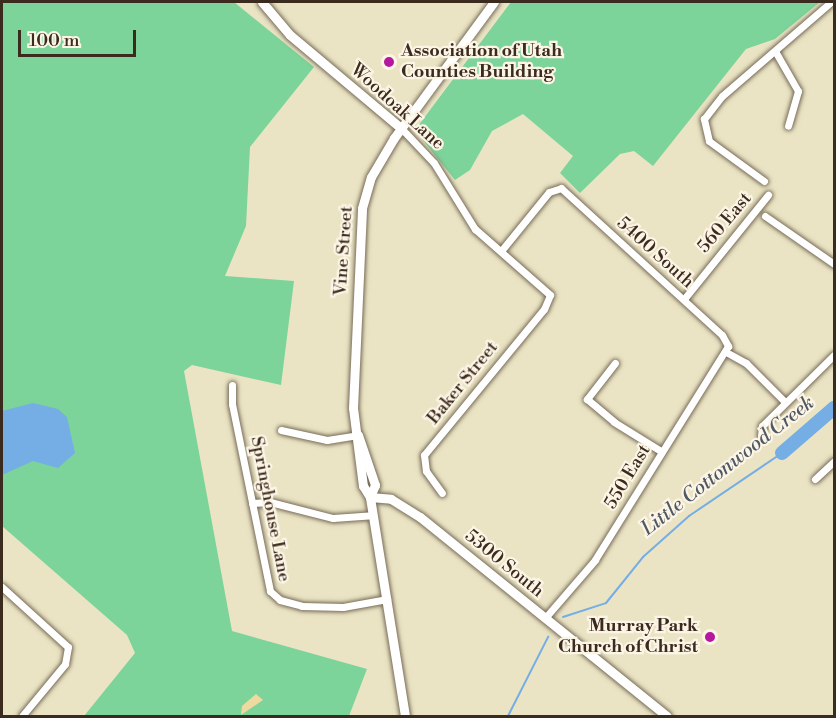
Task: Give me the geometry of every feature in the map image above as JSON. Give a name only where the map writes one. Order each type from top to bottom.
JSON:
[{"type":"main road","name":"Woodoak Lane","points":[[262,2],[290,35],[400,129]]},
{"type":"main road","name":"Vine Street","points":[[405,717],[370,497],[363,486],[353,387],[362,208],[375,170],[400,129],[495,2]]},
{"type":"main road","name":"5300 South","points":[[370,497],[399,502],[667,717]]},
{"type":"street","points":[[764,181],[709,141],[703,123],[715,102],[775,51],[810,16],[831,2]]},
{"type":"street","points":[[775,51],[798,91],[788,126]]},
{"type":"street","name":"Woodoak Lane","points":[[400,129],[435,163],[468,220],[550,295]]},
{"type":"street","name":"5400 South","points":[[501,251],[556,187],[564,190],[722,335],[727,349],[746,363],[785,402]]},
{"type":"street","name":"560 East","points":[[684,299],[768,195]]},
{"type":"street","points":[[765,216],[834,264]]},
{"type":"street","name":"Baker Street","points":[[442,493],[426,471],[424,455],[544,309],[550,295]]},
{"type":"street","name":"550 East","points":[[545,618],[595,560],[661,451],[727,349]]},
{"type":"street","points":[[761,436],[762,426],[834,355]]},
{"type":"street","points":[[615,363],[587,399],[614,422],[661,451]]},
{"type":"street","name":"Springhouse Lane","points":[[232,385],[232,404],[268,586],[277,598],[302,606],[342,607],[387,599]]},
{"type":"street","points":[[281,430],[327,441],[358,435]]},
{"type":"street","points":[[815,479],[834,461]]},
{"type":"street","points":[[252,503],[270,502],[333,518],[372,515]]},
{"type":"street","points":[[2,589],[62,639],[69,650],[65,664],[22,717]]},
{"type":"green space","points":[[2,2],[234,2],[314,67],[250,147],[246,226],[225,276],[294,281],[281,385],[192,365],[184,371],[232,631],[367,669],[349,716],[84,716],[135,653],[127,635],[2,526]]},
{"type":"green space","points":[[511,2],[820,2],[775,39],[746,49],[653,166],[634,151],[620,154],[580,193],[560,173],[573,156],[523,114],[492,131],[470,170],[455,180],[417,133],[418,126]]},
{"type":"sand","points":[[256,694],[263,700],[241,715],[242,706]]},
{"type":"water","points":[[33,403],[58,409],[67,417],[75,453],[58,468],[33,461],[2,475],[2,411]]},
{"type":"waterway","name":"Little Cottonwood Creek","points":[[782,453],[834,408]]},
{"type":"waterway","name":"Little Cottonwood Creek","points":[[563,617],[606,603],[643,557],[689,516],[782,453]]},
{"type":"waterway","name":"Little Cottonwood Creek","points":[[508,716],[548,637]]},
{"type":"place","name":"Association of Utah Counties Building","points":[[389,62]]},
{"type":"place","name":"Murray Park Church of Christ","points":[[710,637]]}]
